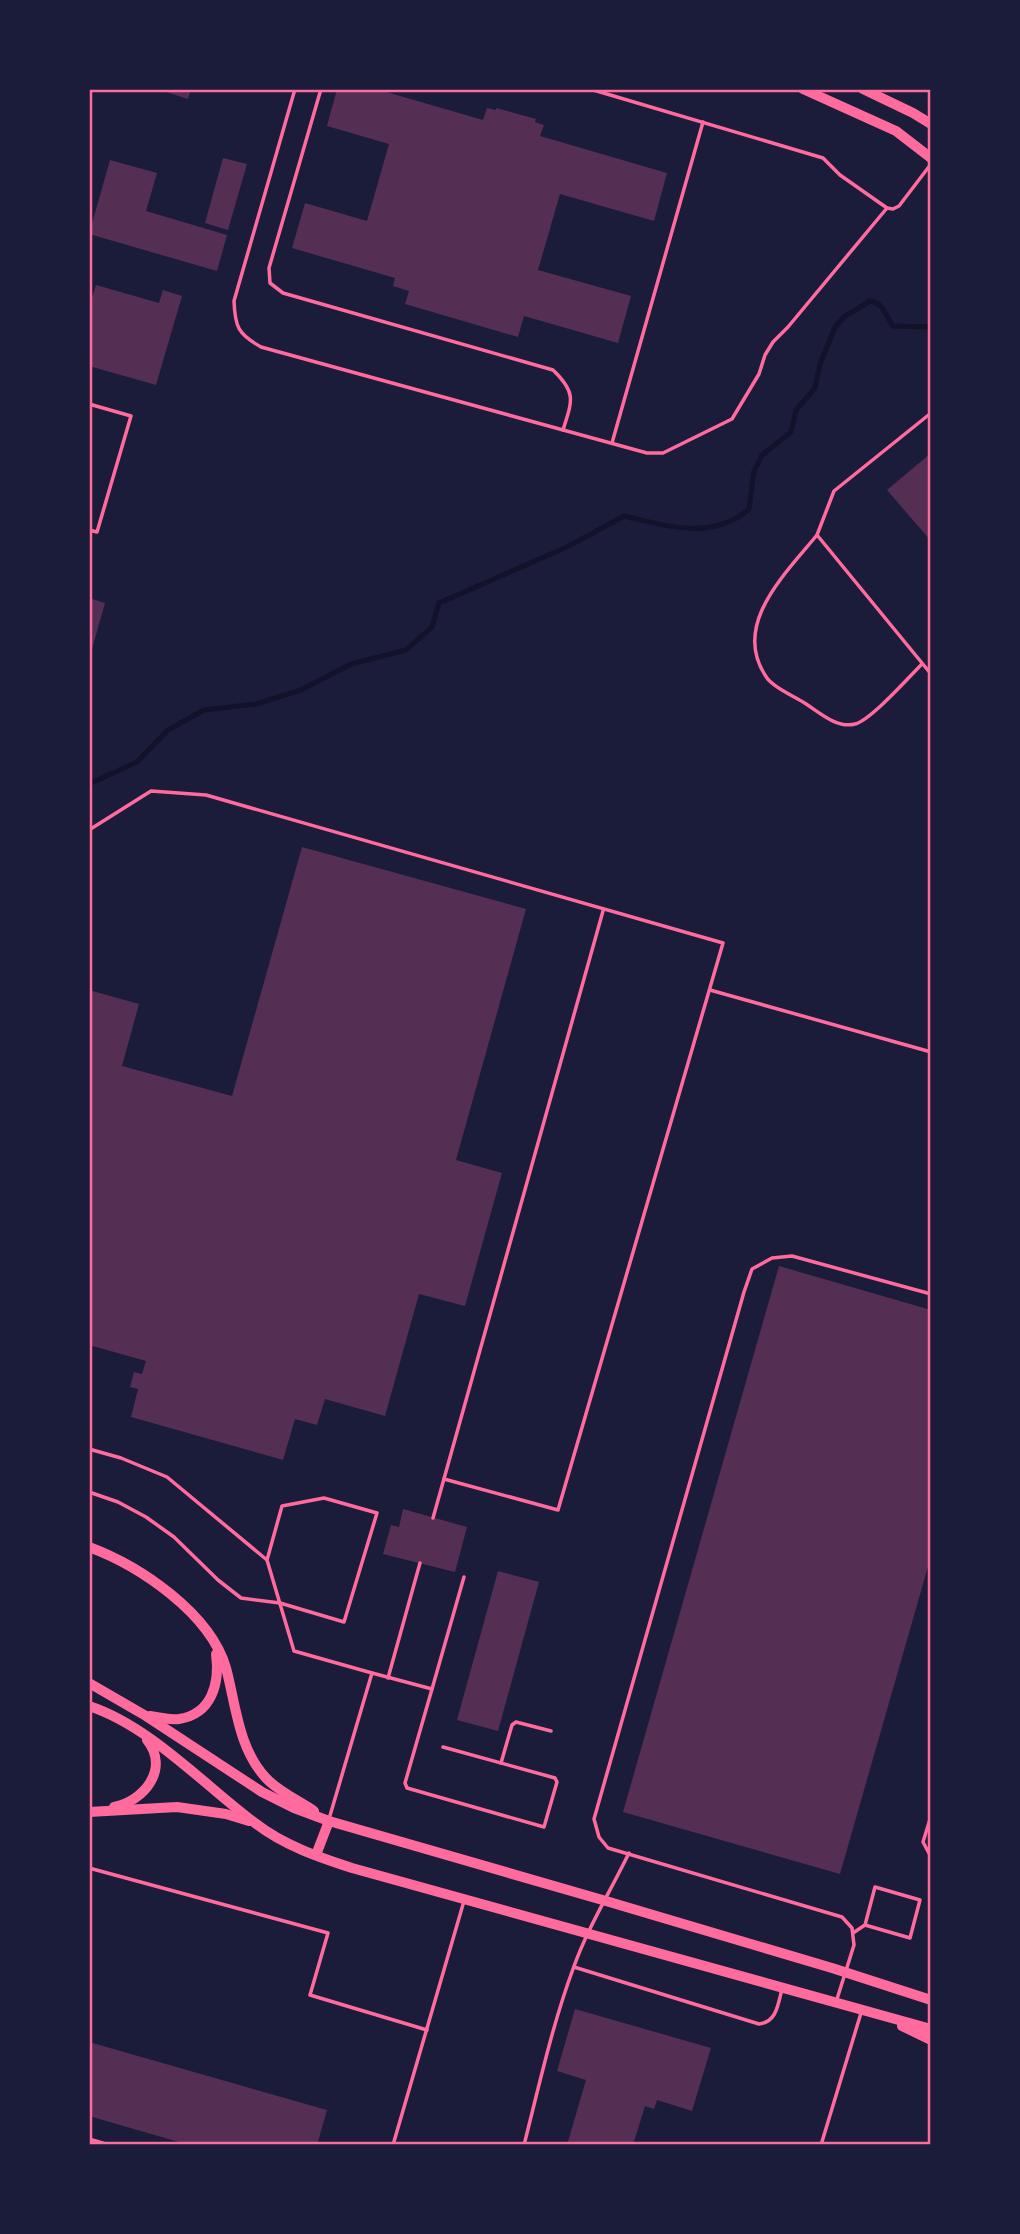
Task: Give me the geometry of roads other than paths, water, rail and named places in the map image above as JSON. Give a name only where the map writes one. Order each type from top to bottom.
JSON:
[{"type":"main road","points":[[89,1547],[130,1566],[167,1591],[198,1621],[223,1659],[237,1721],[253,1760],[265,1777],[279,1789],[328,1821]]},
{"type":"main road","points":[[146,1716],[176,1719],[189,1717],[207,1705],[215,1692],[218,1672],[214,1645]]},
{"type":"main road","points":[[89,1683],[146,1716],[262,1792],[328,1821],[606,1900],[931,2000]]},
{"type":"main road","points":[[89,1706],[129,1724],[275,1837],[316,1855],[352,1868],[931,2029]]},
{"type":"main road","points":[[90,1812],[134,1800],[145,1792],[152,1781],[156,1769],[153,1748],[129,1724]]},
{"type":"main road","points":[[90,1812],[177,1807],[226,1814],[255,1823]]},
{"type":"main road","points":[[316,1855],[328,1821]]},
{"type":"main road","points":[[874,2013],[931,2040]]},
{"type":"street","points":[[803,89],[896,131],[931,158]]},
{"type":"street","points":[[863,89],[931,124]]},
{"type":"lane","points":[[295,89],[234,301],[235,323],[245,338],[261,347],[647,453],[663,453],[732,419],[759,374],[765,355],[773,342],[887,208],[898,206],[931,164]]},
{"type":"lane","points":[[321,89],[269,268],[270,283],[283,293],[553,370],[568,384],[571,403],[563,430]]},
{"type":"lane","points":[[590,89],[823,158],[840,175],[887,208]]},
{"type":"lane","points":[[612,444],[704,122]]},
{"type":"lane","points":[[89,404],[131,416],[97,532],[89,530]]},
{"type":"lane","points":[[922,664],[874,712],[858,724],[842,725],[768,680],[754,651],[757,619],[771,591],[817,535],[834,491],[931,413]]},
{"type":"lane","points":[[817,535],[931,674]]},
{"type":"lane","points":[[89,830],[152,791],[206,795],[603,911],[723,943],[558,1510],[444,1479]]},
{"type":"lane","points":[[433,1518],[603,911]]},
{"type":"lane","points":[[710,990],[931,1052]]},
{"type":"lane","points":[[836,2003],[853,1945],[852,1928],[842,1917],[608,1848],[599,1836],[594,1819],[752,1269],[772,1258],[793,1256],[931,1294]]},
{"type":"lane","points":[[89,1449],[121,1458],[167,1477],[267,1560]]},
{"type":"lane","points":[[89,1492],[118,1502],[165,1531],[241,1598],[280,1603],[344,1622],[377,1513],[324,1498],[282,1506],[267,1560],[280,1603],[294,1651],[432,1689]]},
{"type":"lane","points":[[388,1678],[421,1563]]},
{"type":"lane","points":[[443,1746],[555,1778],[544,1826],[407,1788],[405,1783],[464,1577]]},
{"type":"lane","points":[[328,1821],[372,1674]]},
{"type":"lane","points":[[501,1763],[512,1724],[516,1722],[551,1731]]},
{"type":"lane","points":[[931,1816],[923,1842],[931,1857]]},
{"type":"lane","points":[[524,2145],[558,2012],[573,1967],[629,1853]]},
{"type":"lane","points":[[89,1868],[328,1933],[310,1995],[427,2030]]},
{"type":"lane","points":[[853,1933],[864,1925],[875,1888],[920,1900],[910,1937],[864,1925]]},
{"type":"lane","points":[[393,2145],[464,1899]]},
{"type":"lane","points":[[573,1967],[759,2024],[772,2018],[782,1988]]},
{"type":"lane","points":[[821,2145],[862,2010]]},
{"type":"lane","points":[[89,2139],[109,2145]]},
{"type":"waterway","points":[[89,784],[137,762],[168,730],[204,710],[256,704],[301,690],[351,664],[406,650],[432,627],[439,603],[567,547],[624,516],[689,528],[705,528],[735,519],[749,509],[754,471],[762,455],[791,432],[796,410],[815,388],[820,364],[835,327],[844,317],[870,301],[882,308],[893,326],[931,327]]}]
